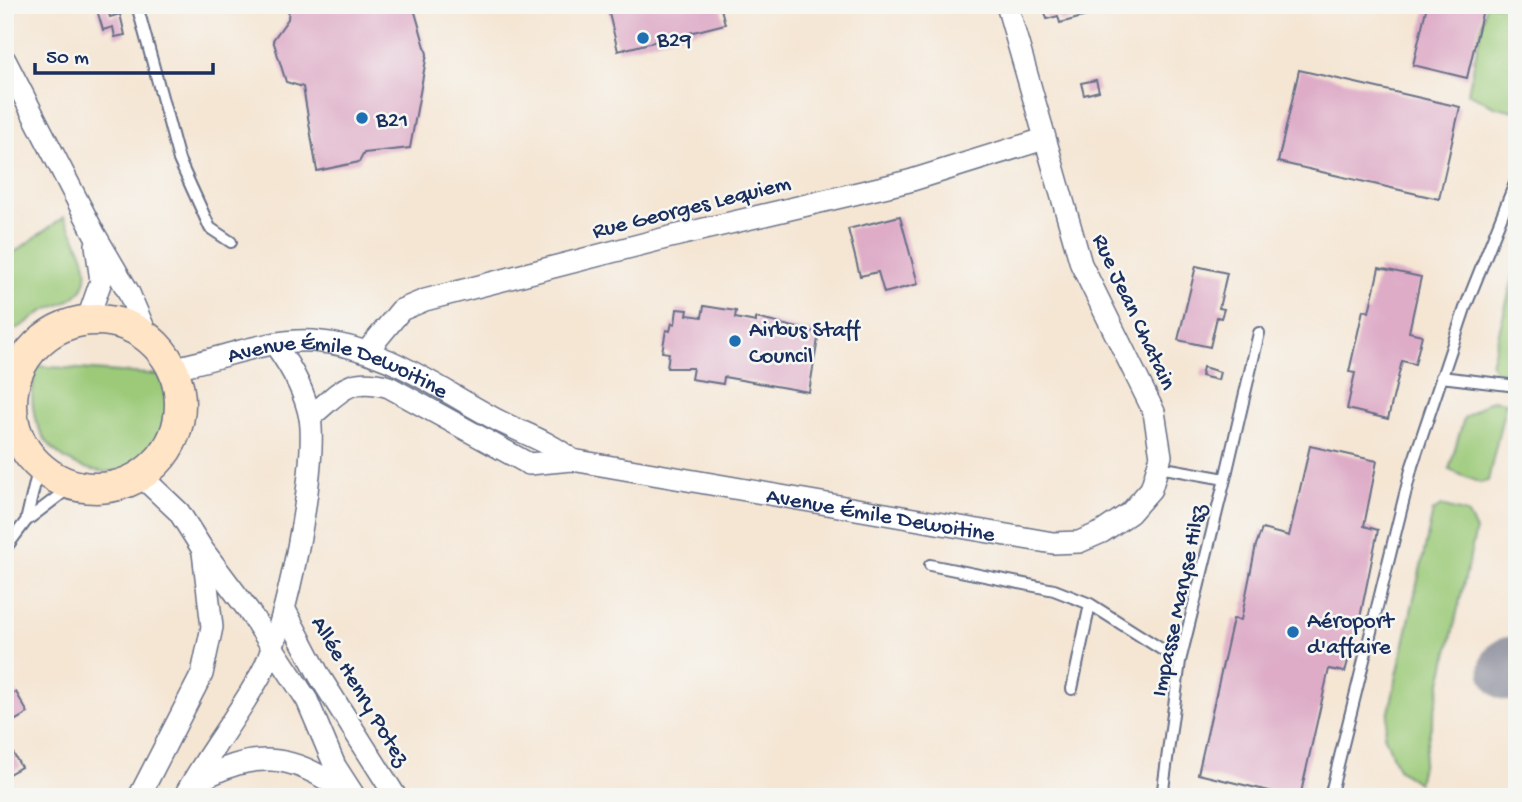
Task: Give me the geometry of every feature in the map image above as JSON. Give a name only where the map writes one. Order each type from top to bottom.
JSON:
[{"type":"main road","points":[[87,321],[111,322],[131,328],[149,340],[172,368],[179,392],[176,428],[159,460],[141,476],[107,487],[73,485],[39,466],[25,449],[9,416],[16,382],[16,355],[53,332],[87,321]]},
{"type":"street","name":"Rue Jean Chatain","points":[[1007,5],[1081,264],[1154,412],[1161,456],[1159,467]]},
{"type":"street","points":[[5,60],[94,233],[128,291],[149,340]]},
{"type":"street","name":"Rue Georges Lequiem","points":[[368,350],[401,310],[494,282],[909,181],[1044,139]]},
{"type":"street","points":[[87,321],[101,281],[94,233]]},
{"type":"street","name":"Avenue Émile Dewoitine","points":[[172,368],[243,349],[310,341],[368,350],[498,421],[558,448],[572,460]]},
{"type":"street","points":[[186,792],[262,674],[285,610],[307,487],[311,447],[310,417],[294,372],[276,346]]},
{"type":"street","name":"Avenue Émile Dewoitine","points":[[310,417],[344,388],[368,381],[390,387],[528,464],[572,460],[1053,543],[1079,542],[1130,513],[1151,489],[1159,467]]},
{"type":"street","points":[[141,476],[179,512],[203,550],[235,590],[307,700],[335,766],[355,797]]},
{"type":"street","points":[[139,797],[202,674],[212,627],[203,550]]},
{"type":"street","name":"Allée Henry Potez","points":[[285,610],[320,677],[396,797]]},
{"type":"street","points":[[186,792],[213,772],[249,760],[281,759],[321,774],[350,797]]},
{"type":"lane","points":[[137,5],[179,160],[210,228],[232,242]]},
{"type":"lane","points":[[1330,797],[1402,503],[1441,377],[1517,178]]},
{"type":"lane","points":[[1225,479],[1259,333]]},
{"type":"lane","points":[[1441,377],[1517,386]]},
{"type":"lane","points":[[26,521],[39,466]]},
{"type":"lane","name":"Impasse Maryse Hilsz","points":[[1159,467],[1225,479],[1180,661],[1162,797]]},
{"type":"lane","points":[[5,549],[26,521],[73,485]]},
{"type":"lane","points":[[930,565],[1054,590],[1090,604],[1180,661]]},
{"type":"lane","points":[[1072,689],[1090,604]]},
{"type":"green space","points":[[1486,5],[1517,5],[1517,110],[1514,111],[1494,106],[1468,93]]},
{"type":"green space","points":[[64,217],[85,260],[85,282],[80,292],[16,329],[5,332],[5,259]]},
{"type":"green space","points":[[1517,262],[1517,355],[1511,378],[1496,373],[1491,364]]},
{"type":"green space","points":[[37,366],[160,375],[166,420],[155,451],[132,468],[102,471],[72,463],[47,442],[34,409]]},
{"type":"green space","points":[[1491,400],[1506,402],[1488,481],[1480,483],[1449,470],[1464,418]]},
{"type":"green space","points":[[1441,506],[1467,513],[1476,530],[1418,783],[1398,769],[1384,735],[1433,511]]},
{"type":"building","name":"B21","points":[[289,5],[413,5],[427,54],[410,148],[364,153],[359,162],[317,171],[303,87],[286,82],[273,40],[288,19]]},
{"type":"building","name":"B29","points":[[607,5],[720,5],[725,24],[618,51]]},
{"type":"building","points":[[1043,5],[1124,6],[1060,23],[1058,16],[1047,19]]},
{"type":"building","points":[[1427,5],[1484,5],[1467,78],[1413,65]]},
{"type":"building","points":[[107,7],[110,17],[120,14],[125,35],[115,37],[113,27],[103,30],[97,10]]},
{"type":"building","points":[[1299,70],[1460,107],[1439,199],[1278,162]]},
{"type":"building","points":[[1096,80],[1099,91],[1084,95],[1081,83]]},
{"type":"building","points":[[900,216],[918,284],[884,293],[878,272],[860,276],[848,229]]},
{"type":"building","points":[[1196,266],[1227,273],[1219,308],[1224,309],[1221,318],[1217,317],[1210,347],[1178,340]]},
{"type":"building","points":[[1379,268],[1421,277],[1409,332],[1422,335],[1415,364],[1402,361],[1388,419],[1347,409],[1355,373],[1349,372],[1363,310],[1369,312]]},
{"type":"building","name":"Airbus Staff Council","points":[[704,306],[736,311],[735,318],[756,322],[756,318],[819,333],[809,392],[724,377],[723,384],[691,379],[693,368],[667,368],[669,353],[662,352],[666,330],[670,331],[672,323],[675,324],[677,309],[688,310],[687,315],[702,317]]},
{"type":"building","points":[[1203,367],[1220,372],[1218,380],[1201,376]]},
{"type":"building","name":"Aéroport d'affaire","points":[[1310,446],[1377,461],[1364,526],[1378,530],[1361,613],[1345,672],[1329,669],[1300,797],[1294,797],[1198,774],[1233,619],[1241,620],[1256,545],[1262,529],[1289,536]]},
{"type":"building","points":[[16,692],[28,713],[5,726],[5,698]]},
{"type":"building","points":[[5,739],[21,767],[5,776]]},
{"type":"taxiway","points":[[1512,669],[1517,670]]},
{"type":"place","name":"B29","points":[[643,38]]},
{"type":"place","name":"B21","points":[[362,118]]},
{"type":"place","name":"Airbus Staff Council","points":[[735,341]]},
{"type":"place","name":"Aéroport d'affaire","points":[[1293,632]]}]
